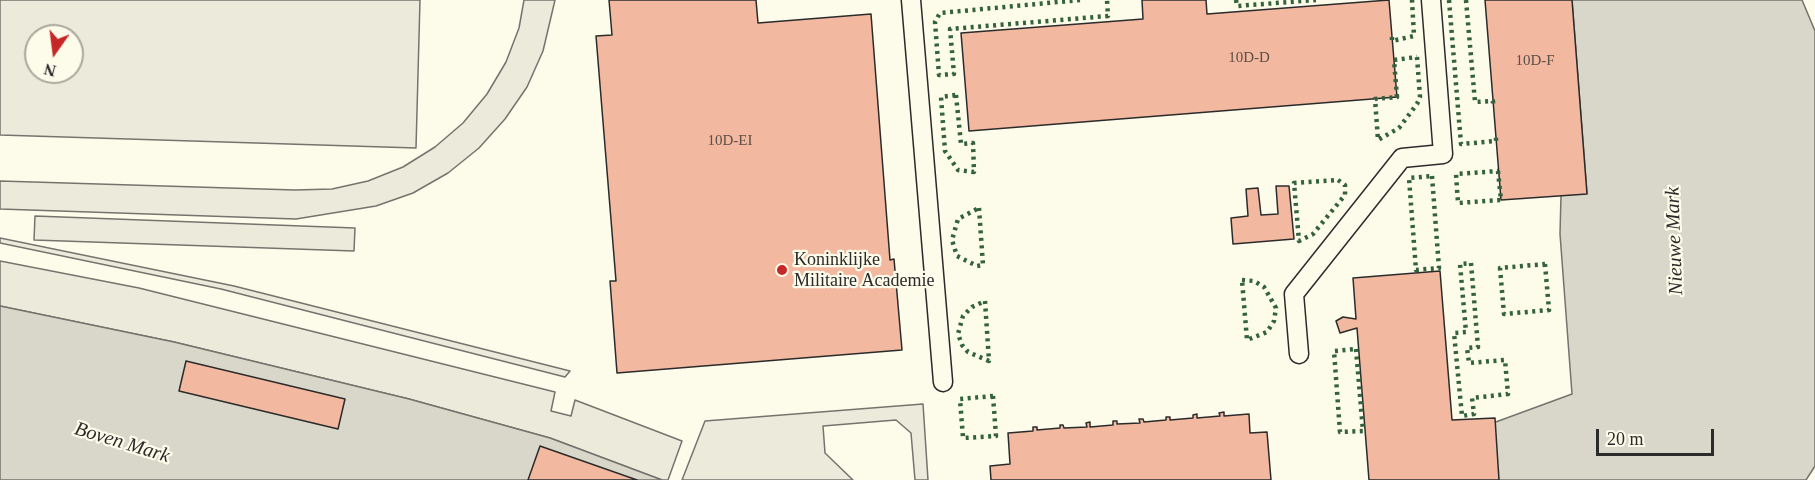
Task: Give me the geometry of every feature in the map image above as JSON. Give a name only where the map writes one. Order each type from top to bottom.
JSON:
[{"type":"lane","points":[[911,0],[943,382]]},
{"type":"lane","points":[[1299,354],[1294,294],[1402,158],[1443,154],[1431,0]]},
{"type":"shaded area","points":[[0,0],[420,0],[416,148],[0,135]]},
{"type":"shaded area","points":[[524,0],[555,0],[543,51],[527,87],[505,119],[479,148],[448,173],[413,193],[376,206],[296,219],[0,209],[0,181],[295,190],[332,189],[368,181],[403,167],[435,147],[463,123],[487,94],[506,62],[519,28]]},
{"type":"shaded area","points":[[35,216],[355,228],[354,251],[34,240]]},
{"type":"shaded area","points":[[0,238],[234,286],[570,371],[565,377],[221,289],[0,243]]},
{"type":"shaded area","points":[[0,261],[139,288],[555,392],[551,411],[571,416],[575,400],[682,441],[668,480],[662,480],[550,438],[409,399],[174,342],[0,306]]},
{"type":"shaded area","points":[[923,404],[928,480],[915,480],[911,433],[896,420],[823,426],[825,453],[853,480],[682,480],[705,421]]},
{"type":"water","name":"Nieuwe Mark","points":[[1572,0],[1802,0],[1815,31],[1815,466],[1806,480],[1498,480],[1493,423],[1572,394],[1560,234],[1561,195],[1587,193]]},
{"type":"water","name":"Boven Mark","points":[[0,306],[174,342],[409,399],[550,438],[662,480],[0,480]]},
{"type":"building","points":[[609,0],[756,0],[758,23],[871,14],[890,260],[894,259],[902,350],[617,373],[610,281],[616,281],[596,36],[612,35]]},
{"type":"building","points":[[1142,0],[1206,0],[1207,14],[1389,0],[1397,97],[969,131],[961,33],[1143,19]]},
{"type":"building","points":[[1485,0],[1572,0],[1587,194],[1501,200]]},
{"type":"building","points":[[1276,186],[1289,186],[1294,239],[1233,244],[1231,218],[1248,216],[1246,189],[1258,188],[1261,215],[1278,214]]},
{"type":"building","points":[[1440,271],[1452,420],[1495,418],[1499,480],[1369,480],[1357,328],[1340,333],[1336,321],[1343,317],[1356,319],[1353,278]]},
{"type":"building","points":[[186,361],[345,399],[338,429],[179,391]]},
{"type":"building","points":[[1224,412],[1224,416],[1249,414],[1250,433],[1267,432],[1271,480],[991,480],[990,466],[1010,464],[1008,433],[1033,431],[1033,427],[1037,427],[1037,430],[1060,428],[1060,425],[1064,428],[1087,427],[1086,423],[1090,422],[1090,427],[1113,425],[1113,421],[1117,421],[1117,424],[1140,423],[1139,419],[1143,419],[1144,422],[1166,420],[1166,417],[1170,417],[1170,420],[1193,418],[1193,415],[1197,414],[1197,418],[1220,416],[1219,413]]},
{"type":"building","points":[[540,446],[637,480],[528,480]]},
{"type":"hedge","points":[[1080,0],[940,13],[935,22],[939,75],[954,74],[950,29],[1108,16],[1107,0]]},
{"type":"hedge","points":[[1236,0],[1237,6],[1316,0]]},
{"type":"hedge","points":[[1392,37],[1392,41],[1414,36],[1412,0]]},
{"type":"hedge","points":[[1449,0],[1461,144],[1496,141],[1496,137]]},
{"type":"hedge","points":[[1466,0],[1475,102],[1493,101],[1493,105]]},
{"type":"hedge","points":[[1417,57],[1420,97],[1417,104],[1399,128],[1378,140],[1375,99],[1397,97],[1394,60],[1417,57]]},
{"type":"hedge","points":[[956,95],[961,144],[973,143],[974,172],[958,170],[945,151],[941,97],[956,95]]},
{"type":"hedge","points":[[1498,171],[1501,200],[1458,203],[1456,174],[1498,171]]},
{"type":"hedge","points":[[1432,176],[1439,268],[1416,270],[1409,178],[1432,176]]},
{"type":"hedge","points":[[1338,180],[1345,185],[1345,195],[1313,234],[1299,241],[1294,183],[1338,180]]},
{"type":"hedge","points":[[979,208],[983,265],[977,266],[957,256],[952,240],[958,219],[979,208]]},
{"type":"hedge","points":[[1471,263],[1478,347],[1467,348],[1469,363],[1505,360],[1508,394],[1472,398],[1474,414],[1462,416],[1454,333],[1466,332],[1460,264],[1471,263]]},
{"type":"hedge","points":[[1545,264],[1549,310],[1504,314],[1500,268],[1545,264]]},
{"type":"hedge","points":[[1242,280],[1254,281],[1264,287],[1276,308],[1274,321],[1267,332],[1247,340],[1242,280]]},
{"type":"hedge","points":[[985,301],[989,361],[968,352],[962,345],[958,334],[963,316],[972,307],[985,301]]},
{"type":"hedge","points":[[1356,349],[1363,431],[1340,432],[1334,351],[1356,349]]},
{"type":"hedge","points":[[993,396],[996,436],[963,438],[960,399],[993,396]]},
{"type":"place","name":"Koninklijke Militaire Academie","points":[[782,270]]}]
